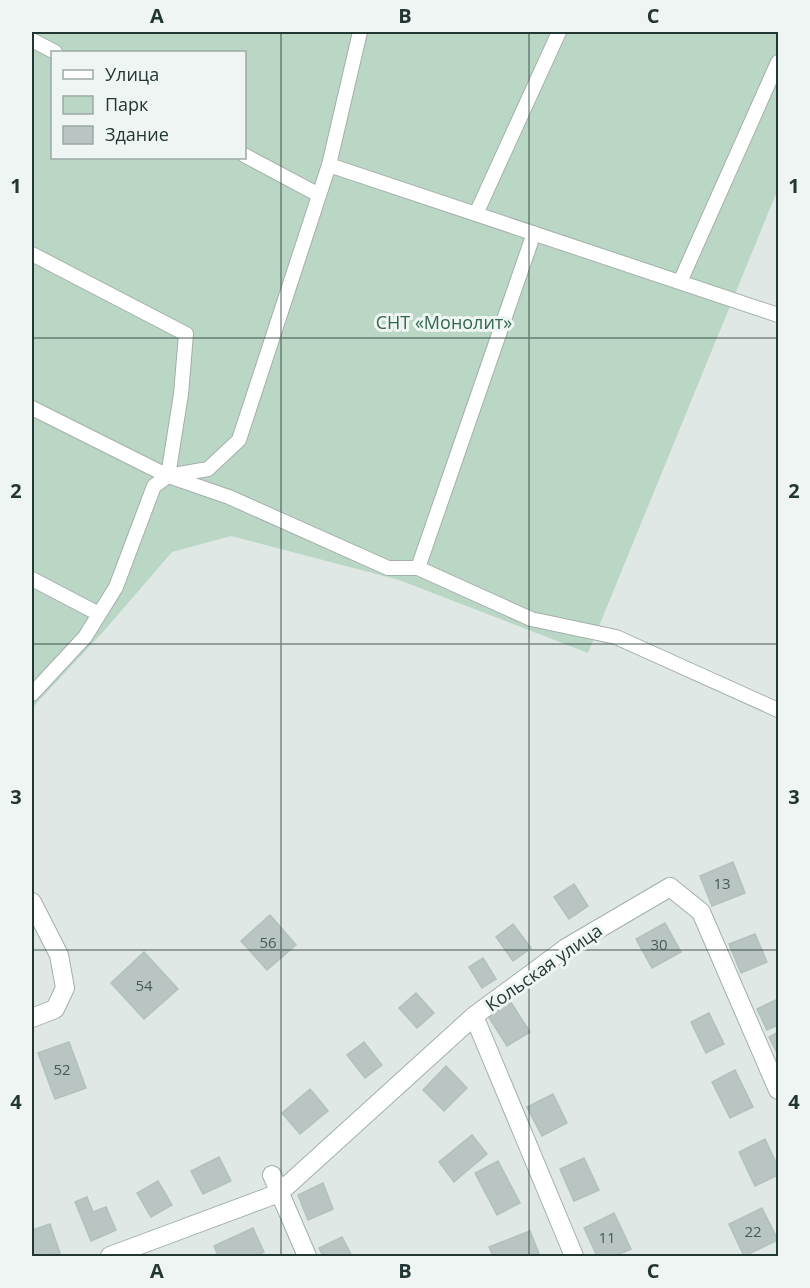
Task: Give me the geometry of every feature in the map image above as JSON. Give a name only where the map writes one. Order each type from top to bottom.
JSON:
[{"type":"street","name":"Кольская улица","points":[[279,1193],[474,1016],[566,948],[670,887],[701,912],[778,1090]]},
{"type":"street","points":[[32,902],[59,956],[65,988],[55,1009],[32,1018]]},
{"type":"street","points":[[474,1016],[574,1257]]},
{"type":"street","points":[[272,1175],[307,1257]]},
{"type":"street","points":[[110,1257],[279,1193]]},
{"type":"lane","points":[[32,694],[85,637],[116,587],[154,486],[168,476],[208,469],[238,440],[329,165],[360,32]]},
{"type":"lane","points":[[476,214],[559,32]]},
{"type":"lane","points":[[32,40],[53,51]]},
{"type":"lane","points":[[680,282],[778,62]]},
{"type":"lane","points":[[246,155],[319,195]]},
{"type":"lane","points":[[329,165],[778,315]]},
{"type":"lane","points":[[418,568],[534,233]]},
{"type":"lane","points":[[32,254],[186,334],[181,394],[168,476]]},
{"type":"lane","points":[[32,408],[168,476],[229,497],[388,567],[418,568],[531,619],[616,637],[778,710]]},
{"type":"lane","points":[[32,579],[99,614]]},
{"type":"green space","name":"СНТ «Монолит»","points":[[32,32],[778,32],[778,189],[588,653],[399,580],[231,536],[172,552],[103,632],[32,708]]},
{"type":"building","points":[[733,862],[745,893],[712,906],[700,876]]},
{"type":"building","points":[[574,884],[588,906],[569,919],[554,897]]},
{"type":"building","points":[[270,915],[296,945],[267,970],[241,941]]},
{"type":"building","points":[[665,923],[681,952],[652,968],[636,939]]},
{"type":"building","points":[[513,924],[531,948],[513,961],[496,937]]},
{"type":"building","points":[[755,934],[767,962],[741,973],[729,944]]},
{"type":"building","points":[[144,952],[178,989],[144,1019],[111,983]]},
{"type":"building","points":[[483,958],[496,979],[482,988],[469,967]]},
{"type":"building","points":[[416,993],[434,1013],[417,1028],[399,1008]]},
{"type":"building","points":[[778,999],[778,1025],[767,1030],[757,1009]]},
{"type":"building","points":[[510,1001],[530,1032],[507,1046],[488,1016]]},
{"type":"building","points":[[709,1013],[724,1044],[706,1053],[691,1022]]},
{"type":"building","points":[[778,1032],[778,1055],[769,1037]]},
{"type":"building","points":[[69,1042],[86,1088],[55,1099],[38,1053]]},
{"type":"building","points":[[364,1042],[382,1065],[365,1078],[347,1055]]},
{"type":"building","points":[[446,1066],[467,1088],[444,1111],[423,1090]]},
{"type":"building","points":[[735,1070],[753,1107],[730,1118],[712,1082]]},
{"type":"building","points":[[310,1089],[328,1111],[300,1134],[282,1113]]},
{"type":"building","points":[[553,1094],[567,1123],[542,1136],[527,1107]]},
{"type":"building","points":[[472,1135],[487,1154],[454,1182],[439,1162]]},
{"type":"building","points":[[765,1139],[778,1167],[778,1175],[755,1186],[739,1152]]},
{"type":"building","points":[[219,1157],[231,1181],[203,1194],[191,1171]]},
{"type":"building","points":[[584,1158],[599,1190],[574,1201],[560,1169]]},
{"type":"building","points":[[498,1161],[520,1203],[497,1215],[475,1173]]},
{"type":"building","points":[[158,1181],[172,1205],[151,1217],[137,1193]]},
{"type":"building","points":[[323,1183],[333,1209],[308,1220],[298,1195]]},
{"type":"building","points":[[87,1197],[93,1212],[106,1207],[116,1230],[91,1241],[75,1202]]},
{"type":"building","points":[[762,1208],[778,1240],[744,1256],[729,1224]]},
{"type":"building","points":[[614,1213],[631,1249],[615,1256],[597,1256],[584,1228]]},
{"type":"building","points":[[50,1224],[60,1253],[51,1256],[32,1256],[32,1230]]},
{"type":"building","points":[[253,1228],[264,1252],[254,1256],[218,1256],[214,1246]]},
{"type":"building","points":[[530,1231],[540,1256],[493,1256],[489,1247]]},
{"type":"building","points":[[342,1237],[352,1256],[323,1256],[319,1248]]}]
